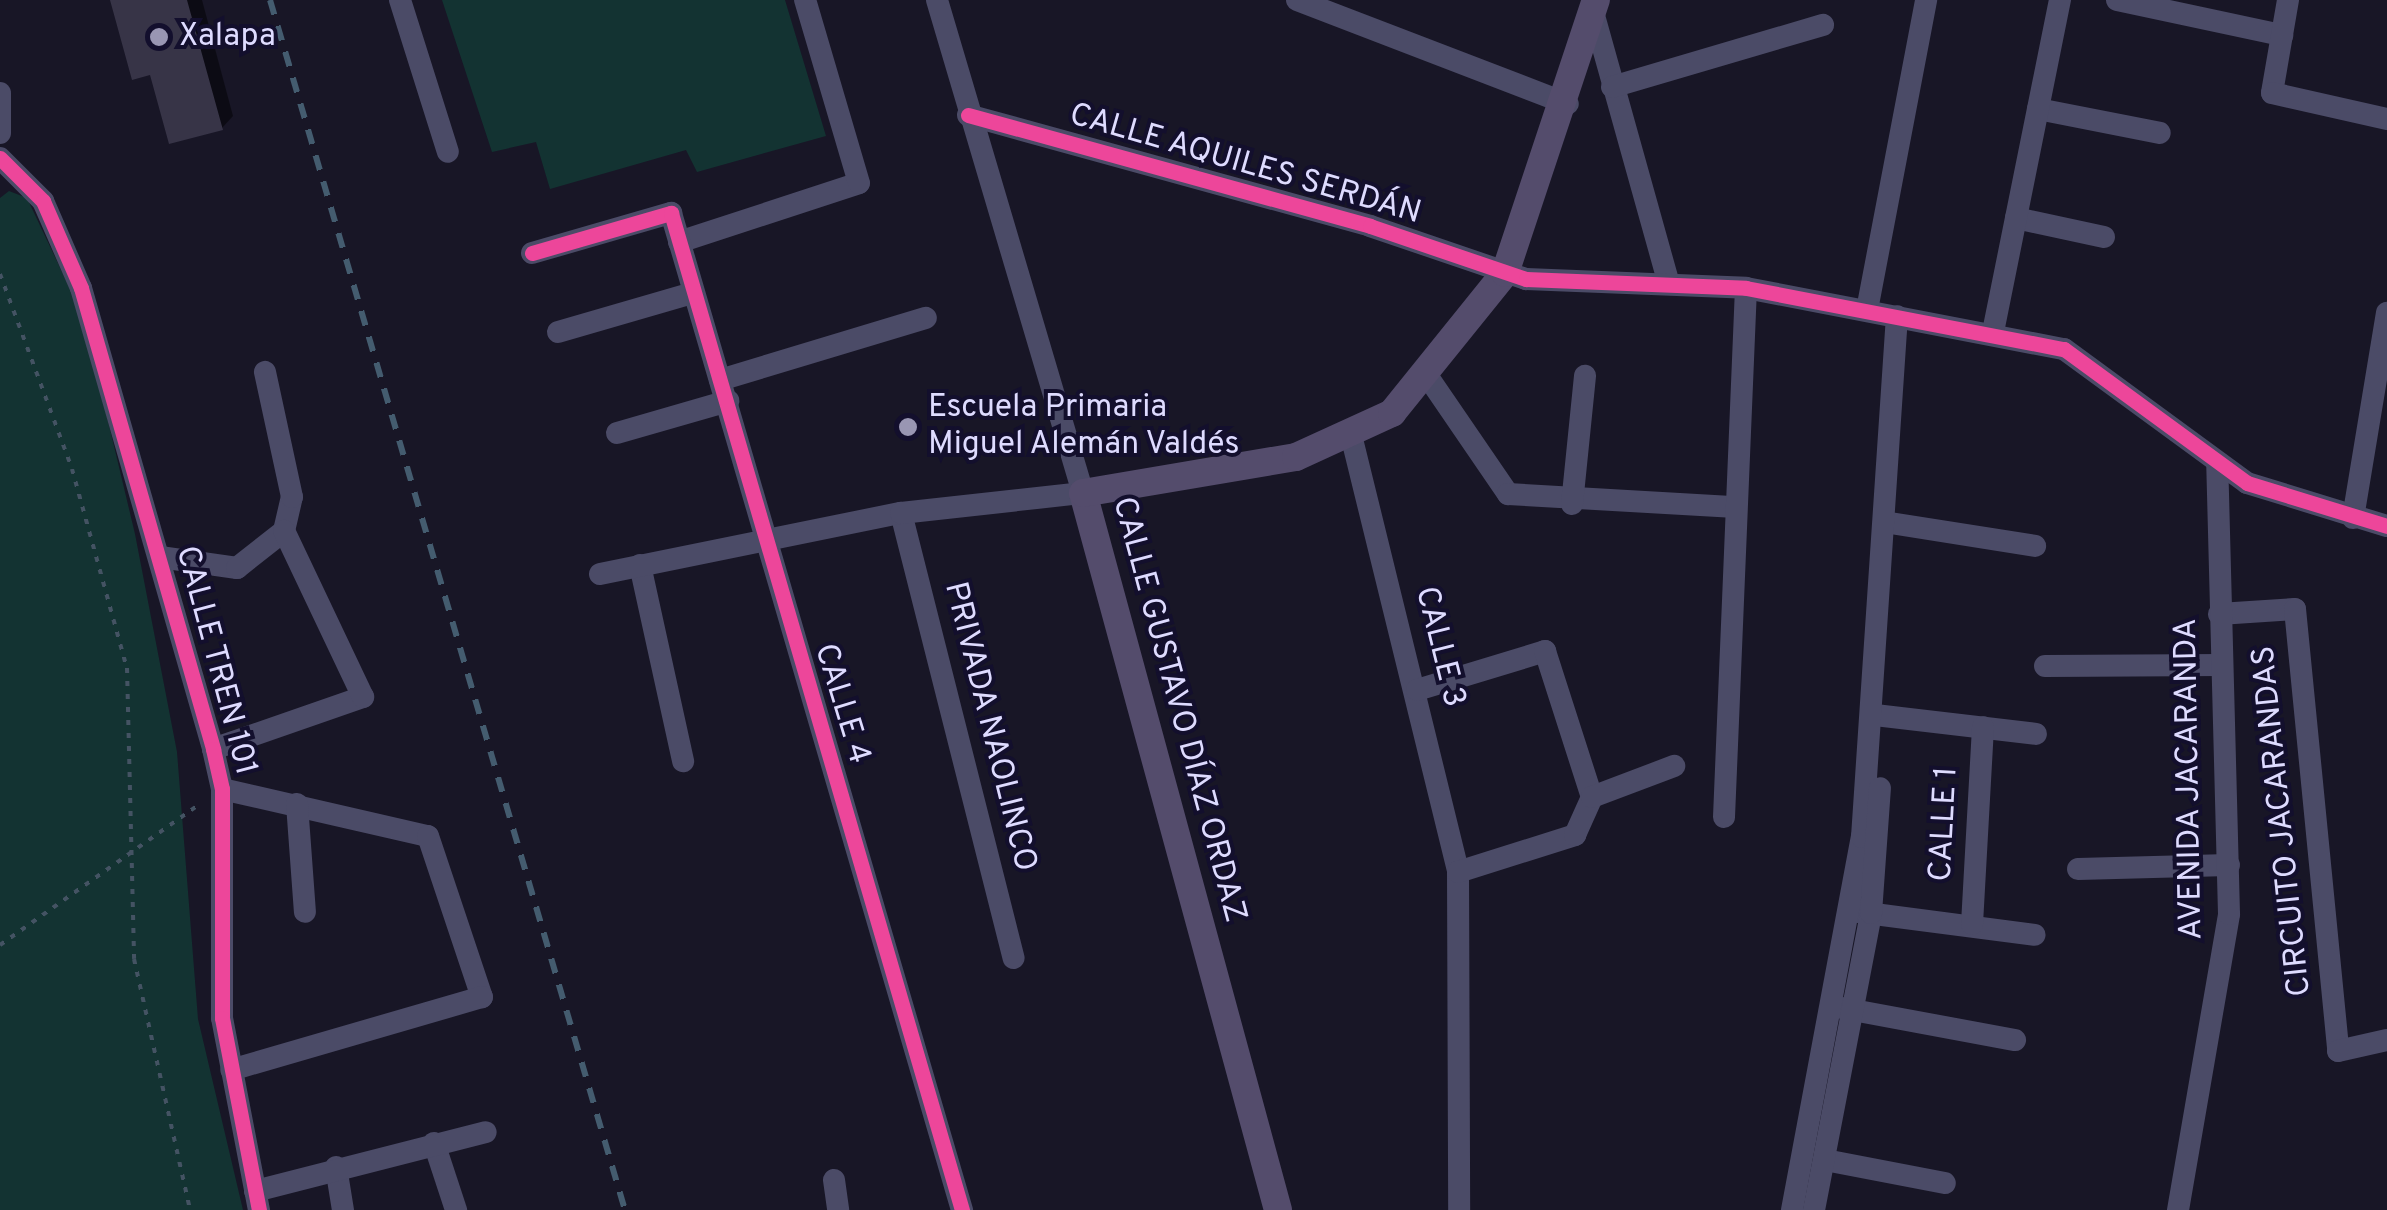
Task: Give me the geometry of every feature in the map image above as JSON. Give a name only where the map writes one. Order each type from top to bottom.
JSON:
[{"type":"main road","points":[[1083,493],[1352,438],[1428,377],[1505,273],[1568,104],[1595,6]]},
{"type":"main road","name":"CALLE GUSTAVO DÍAZ ORDAZ","points":[[1083,493],[1278,1210]]},
{"type":"street","points":[[400,0],[448,152]]},
{"type":"street","points":[[679,242],[859,182],[806,0]]},
{"type":"street","name":"CALLE GUSTAVO DÍAZ ORDAZ","points":[[937,0],[1083,493]]},
{"type":"street","points":[[1297,0],[1568,104]]},
{"type":"street","points":[[1867,310],[1926,0]]},
{"type":"street","points":[[1993,332],[2060,0]]},
{"type":"street","points":[[2117,0],[2282,35]]},
{"type":"street","points":[[2288,0],[2272,93],[2387,118]]},
{"type":"street","points":[[1595,6],[1612,87],[1668,282]]},
{"type":"street","points":[[1612,87],[1823,25]]},
{"type":"street","points":[[0,92],[0,133]]},
{"type":"street","points":[[2038,109],[2160,133]]},
{"type":"street","name":"CALLE AQUILES SERDÁN","points":[[968,115],[1370,226],[1505,273],[1746,288],[1993,332],[2098,366],[2216,463],[2281,498],[2387,526]]},
{"type":"street","name":"CALLE TREN 101","points":[[0,158],[43,202],[80,288],[213,749],[222,789],[218,970],[231,1070],[258,1200]]},
{"type":"street","name":"CALLE 4","points":[[532,253],[671,213],[962,1210]]},
{"type":"street","points":[[2016,218],[2104,238]]},
{"type":"street","points":[[1724,816],[1746,288]]},
{"type":"street","points":[[558,332],[692,294]]},
{"type":"street","points":[[2353,518],[2387,313]]},
{"type":"street","points":[[1814,1210],[1825,1160],[1861,912],[1896,316]]},
{"type":"street","points":[[617,433],[926,318]]},
{"type":"street","points":[[213,749],[363,697],[284,532],[292,498],[265,372]]},
{"type":"street","points":[[1572,504],[1585,376]]},
{"type":"street","points":[[1428,377],[1500,488],[1572,504],[1736,507]]},
{"type":"street","name":"CALLE 3","points":[[1352,438],[1417,690],[1458,872],[1459,1210]]},
{"type":"street","name":"AVENIDA JACARANDA","points":[[2178,1210],[2225,964],[2228,865],[2216,463]]},
{"type":"street","points":[[600,574],[901,512],[1083,493]]},
{"type":"street","name":"PRIVADA NAOLINCO","points":[[901,512],[1014,958]]},
{"type":"street","points":[[1884,522],[2035,546]]},
{"type":"street","points":[[160,557],[237,568],[284,532]]},
{"type":"street","points":[[640,566],[683,761]]},
{"type":"street","name":"CIRCUITO JACARANDAS","points":[[2219,614],[2295,609],[2338,1051],[2387,1040]]},
{"type":"street","points":[[1417,690],[1544,651],[1592,797]]},
{"type":"street","points":[[2045,666],[2222,664]]},
{"type":"street","name":"CALLE 1","points":[[1875,715],[2036,734]]},
{"type":"street","name":"CALLE 1","points":[[1972,924],[1983,727]]},
{"type":"street","points":[[1458,872],[1574,834],[1592,797],[1674,766]]},
{"type":"street","points":[[222,789],[428,836],[482,997],[231,1070]]},
{"type":"street","points":[[297,804],[305,912]]},
{"type":"street","points":[[2078,869],[2228,865]]},
{"type":"street","points":[[1861,912],[1972,924],[2035,936]]},
{"type":"street","points":[[1845,1008],[2015,1040]]},
{"type":"street","points":[[1792,1210],[1845,1008]]},
{"type":"street","points":[[258,1200],[336,1167],[486,1132]]},
{"type":"street","points":[[434,1142],[456,1210]]},
{"type":"street","points":[[1825,1160],[1945,1184]]},
{"type":"street","points":[[336,1167],[344,1210]]},
{"type":"street","points":[[834,1180],[838,1210]]},
{"type":"path","points":[[0,274],[66,451],[127,668],[134,960],[190,1210]]},
{"type":"path","points":[[0,945],[222,789]]},
{"type":"green space","points":[[442,0],[785,0],[826,136],[697,172],[686,150],[550,189],[536,142],[492,152]]},
{"type":"green space","points":[[9,191],[27,198],[83,316],[135,534],[177,752],[198,1019],[243,1210],[0,1210],[0,198]]},
{"type":"building","name":"Xalapa","points":[[110,0],[187,0],[223,130],[169,144],[150,75],[132,80]]},
{"type":"railway","points":[[270,0],[625,1210]]},
{"type":"cycle path","points":[[968,115],[1370,226],[1526,279],[1746,288],[2064,349],[2247,483],[2387,526]]},
{"type":"cycle path","points":[[0,158],[43,201],[81,288],[213,749],[222,789],[222,1018],[259,1210]]},
{"type":"cycle path","points":[[532,253],[671,213],[962,1210]]},
{"type":"place","name":"Xalapa","points":[[159,37]]},
{"type":"place","name":"Escuela Primaria Miguel Alemán Valdés","points":[[908,427]]}]
